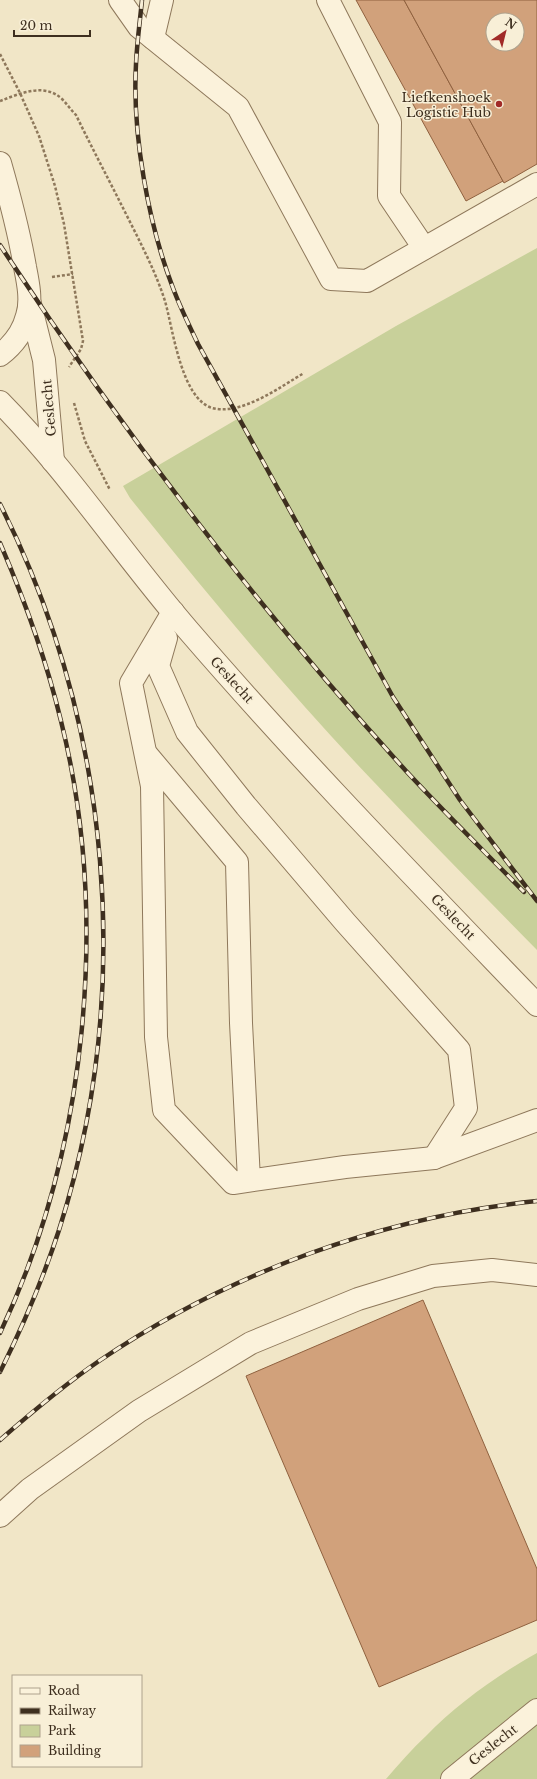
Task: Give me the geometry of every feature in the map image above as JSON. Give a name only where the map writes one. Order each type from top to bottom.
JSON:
[{"type":"street","points":[[120,0],[139,27],[238,107],[331,279],[366,281],[537,184]]},
{"type":"street","points":[[153,38],[162,0]]},
{"type":"street","points":[[328,0],[390,122],[389,196],[424,248]]},
{"type":"street","name":"Geslecht","points":[[0,163],[22,245],[29,300],[44,360],[53,461],[173,612],[295,751],[537,1005]]},
{"type":"street","name":"Geslecht","points":[[0,355],[17,338],[24,326],[28,314],[29,300]]},
{"type":"street","points":[[0,402],[24,426],[53,461]]},
{"type":"street","points":[[173,612],[131,683],[152,786],[156,1037],[164,1110],[233,1183],[345,1167],[434,1158],[537,1120]]},
{"type":"street","points":[[173,612],[158,666],[187,732],[246,806],[344,922],[459,1050],[466,1108],[434,1158]]},
{"type":"street","points":[[146,753],[237,862],[241,1023],[249,1180]]},
{"type":"street","points":[[0,1516],[30,1489],[139,1411],[251,1343],[358,1299],[433,1276],[492,1270],[537,1275]]},
{"type":"street","name":"Geslecht","points":[[452,1779],[536,1712]]},
{"type":"path","points":[[0,54],[40,136],[55,186],[64,224],[83,341],[81,349],[69,367],[67,374]]},
{"type":"path","points":[[0,101],[20,93],[41,89],[60,97],[76,115],[153,267],[164,300],[182,368],[192,389],[201,402],[212,408],[225,410],[234,408],[256,401],[304,373]]},
{"type":"path","points":[[72,395],[85,441],[112,493]]},
{"type":"green space","points":[[537,248],[537,950],[341,747],[248,642],[130,498],[123,486],[396,326]]},
{"type":"green space","points":[[537,1653],[537,1779],[386,1779],[438,1724],[464,1702],[493,1680]]},
{"type":"building","points":[[356,0],[404,0],[503,181],[466,201]]},
{"type":"building","name":"Liefkenshoek Logistic Hub","points":[[404,0],[537,0],[537,164],[504,183]]},
{"type":"building","points":[[423,1300],[537,1569],[537,1620],[379,1687],[246,1376]]},
{"type":"railway","points":[[142,0],[136,56],[135,91],[139,148],[149,207],[156,235],[164,263],[182,309],[198,344],[393,697],[460,800],[537,901]]},
{"type":"railway","points":[[0,245],[94,383],[244,582],[351,710],[407,772],[524,892]]},
{"type":"railway","points":[[0,504],[38,589],[67,678],[88,769],[100,861],[103,954],[98,1047],[83,1140],[53,1248],[32,1302],[0,1372]]},
{"type":"railway","points":[[0,543],[34,630],[49,675],[61,721],[76,796],[84,874],[86,953],[82,1032],[70,1111],[53,1188],[30,1262],[0,1333]]},
{"type":"railway","points":[[0,1440],[48,1399],[99,1361],[200,1301],[254,1276],[308,1254],[364,1235],[421,1220],[479,1209],[537,1201]]},
{"type":"place","name":"Liefkenshoek Logistic Hub","points":[[499,104]]}]
